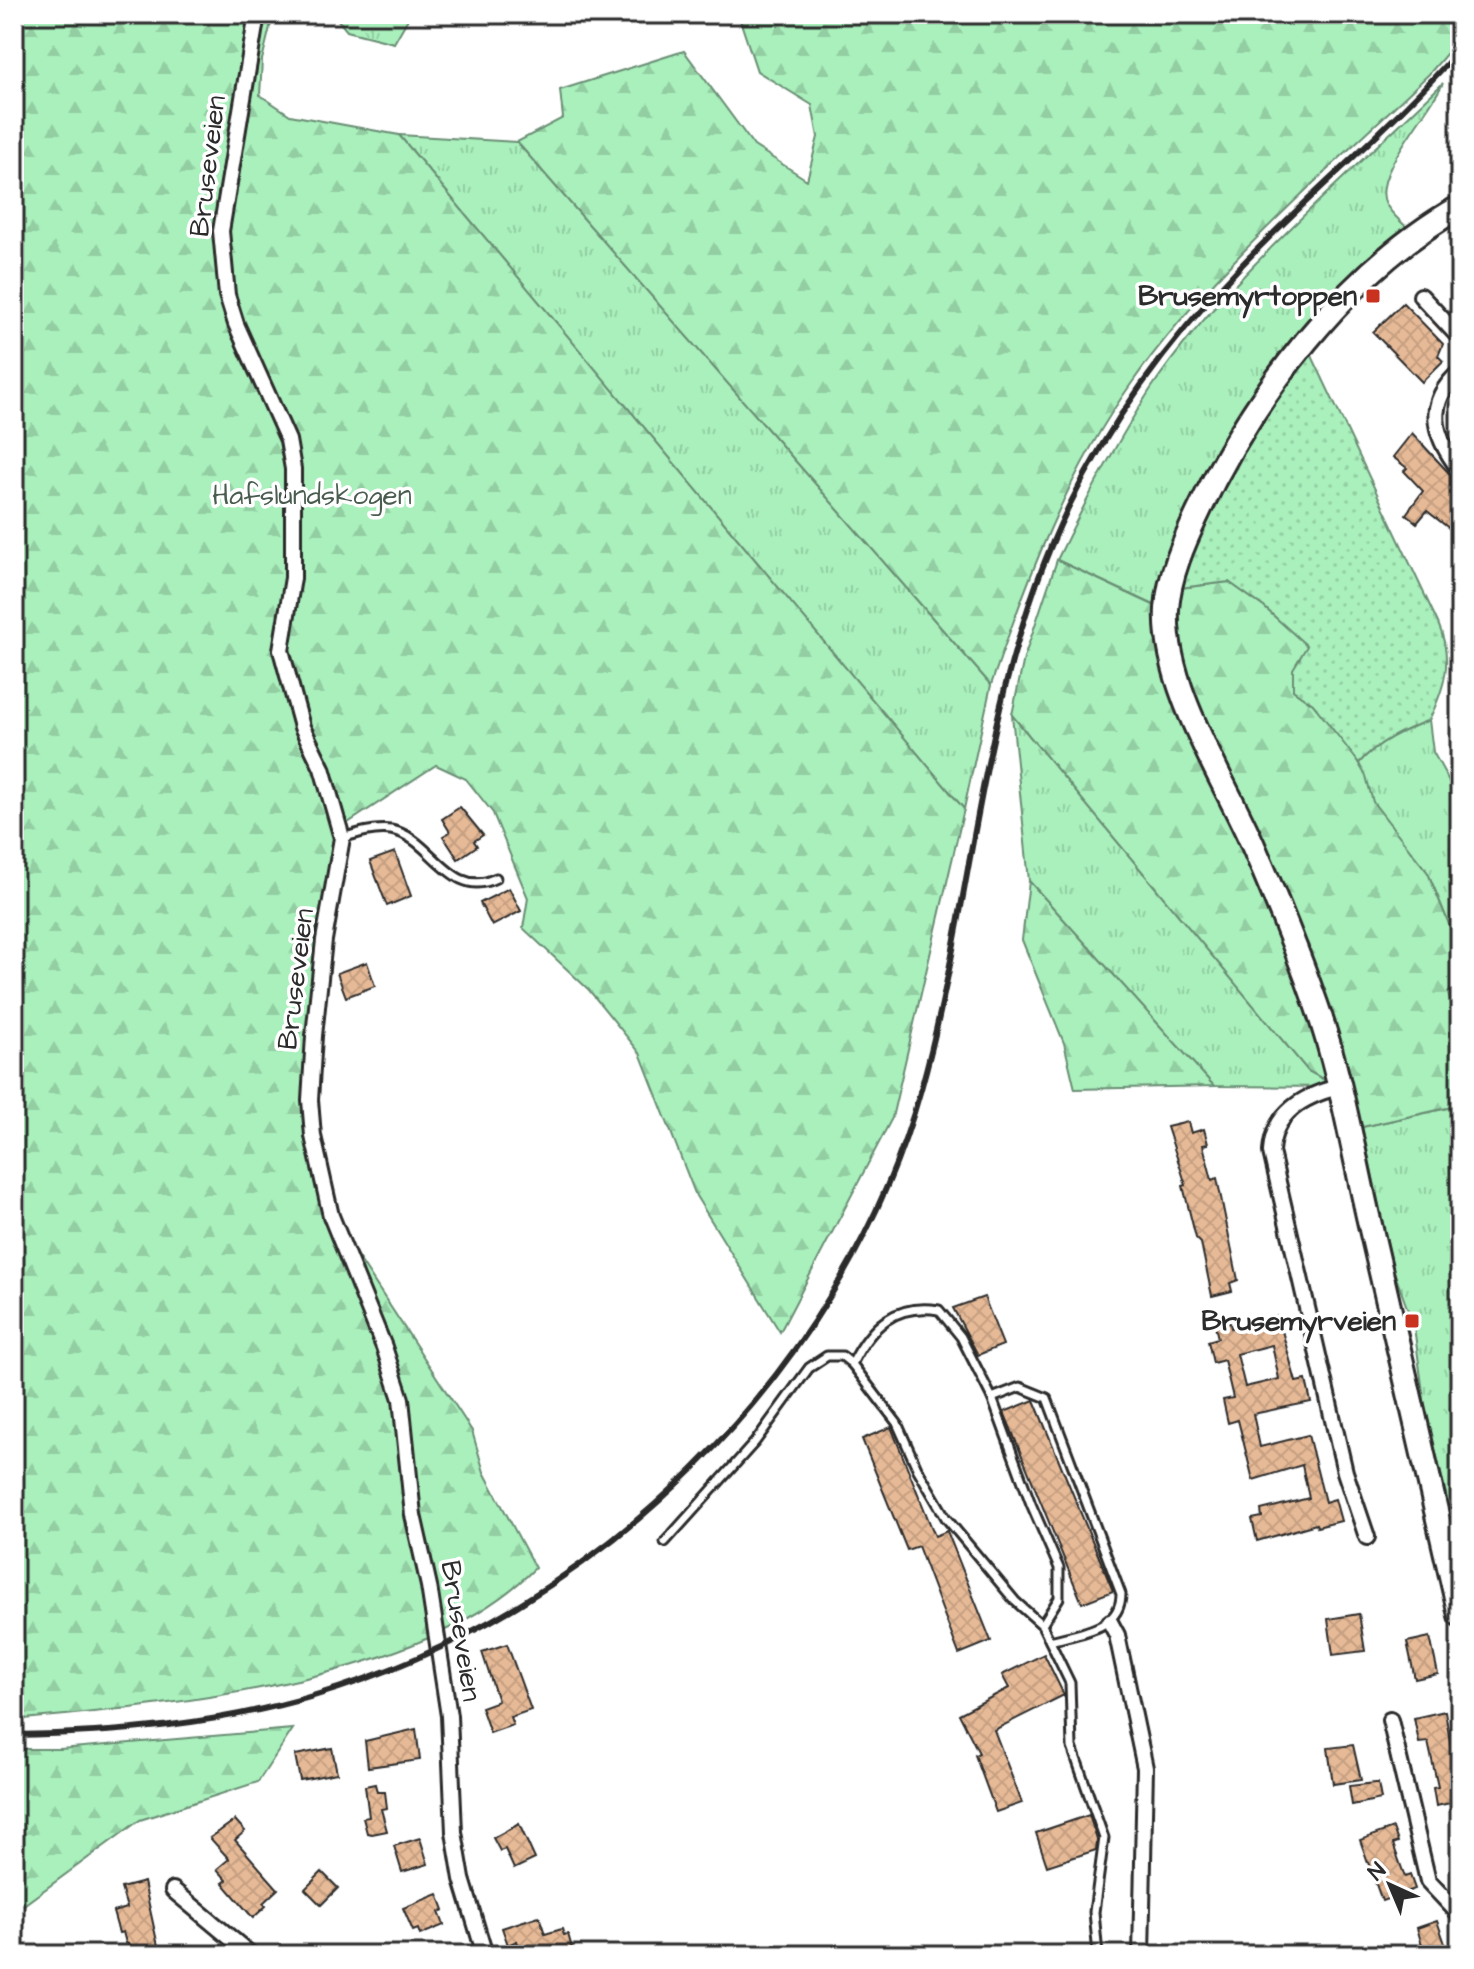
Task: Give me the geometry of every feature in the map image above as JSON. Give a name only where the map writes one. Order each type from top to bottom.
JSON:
[{"type":"street","name":"Bruseveien","points":[[257,14],[221,231],[223,266],[236,324],[288,440],[293,469],[293,578],[281,650],[302,727],[322,768],[342,838],[324,940],[314,1036],[310,1100],[313,1136],[331,1216],[384,1347],[401,1399],[413,1515],[429,1586],[449,1716],[454,1832],[462,1879],[485,1955]]},
{"type":"street","points":[[1460,207],[1417,236],[1334,310],[1305,341],[1261,401],[1210,488],[1189,532],[1167,611],[1172,657],[1191,712],[1253,845],[1317,1006],[1460,1615]]},
{"type":"street","points":[[1421,296],[1460,338]]},
{"type":"street","points":[[1460,372],[1442,391],[1434,416],[1439,439],[1460,470]]},
{"type":"street","points":[[1338,1087],[1310,1094],[1288,1112],[1272,1134],[1271,1152],[1345,1472],[1367,1537]]},
{"type":"street","points":[[1110,1622],[1117,1635],[1145,1768],[1141,1955]]},
{"type":"street","points":[[1390,1720],[1428,1881],[1460,1915]]},
{"type":"street","points":[[173,1890],[251,1955]]},
{"type":"lane","points":[[342,838],[366,830],[393,830],[418,842],[448,872],[469,885],[483,885],[496,878]]},
{"type":"lane","points":[[852,1364],[865,1337],[893,1313],[919,1307],[939,1310],[961,1337],[992,1398],[1031,1504],[1059,1568],[1059,1598],[1042,1625]]},
{"type":"lane","points":[[665,1542],[755,1442],[809,1368],[827,1356],[842,1356],[852,1364],[897,1423],[918,1470],[946,1518],[1015,1601],[1042,1625],[1070,1683],[1072,1747],[1104,1838],[1094,1912],[1098,1955]]},
{"type":"lane","points":[[992,1398],[1020,1387],[1047,1398],[1121,1594],[1118,1612],[1110,1622],[1050,1641]]},
{"type":"green space","name":"Hafslundskogen","points":[[14,14],[268,14],[272,19],[262,60],[260,95],[290,115],[399,135],[964,809],[892,1118],[780,1332],[696,1196],[640,1053],[589,990],[523,928],[528,898],[493,813],[466,779],[436,765],[348,823],[342,838],[310,1100],[331,1216],[472,1431],[484,1472],[535,1568],[486,1607],[427,1639],[361,1663],[290,1682],[216,1696],[14,1720]]},
{"type":"green space","points":[[333,14],[408,14],[409,17],[394,43],[347,31]]},
{"type":"green space","points":[[738,14],[1460,14],[1460,38],[1429,74],[1234,262],[1162,342],[1131,384],[1087,455],[1050,529],[991,685],[517,142],[563,118],[560,90],[684,51],[754,146],[807,180],[818,137],[812,105],[757,71]]},
{"type":"green space","points":[[1443,83],[1394,161],[1383,192],[1389,208],[1417,236],[1320,324],[1167,611],[1057,560],[1125,432],[1180,349],[1213,309],[1288,230]]},
{"type":"green space","points":[[399,135],[517,142],[991,685],[964,809]]},
{"type":"green space","points":[[1305,341],[1438,623],[1445,648],[1446,672],[1429,720],[1382,743],[1359,763],[1313,704],[1293,690],[1293,669],[1307,646],[1264,607],[1229,582],[1171,589],[1179,557]]},
{"type":"green space","points":[[1057,560],[1166,611],[1171,589],[1229,582],[1264,607],[1308,646],[1293,690],[1313,704],[1349,747],[1366,776],[1373,802],[1428,873],[1460,951],[1460,981],[1448,993],[1460,1046],[1460,1099],[1456,1106],[1362,1127],[1338,1087],[1308,1071],[1012,715],[1024,658]]},
{"type":"green space","points":[[1012,715],[1308,1071],[1338,1087],[1214,1086],[1029,881]]},
{"type":"green space","points":[[1429,720],[1433,752],[1460,801],[1460,951],[1428,873],[1372,802],[1359,763],[1382,743]]},
{"type":"green space","points":[[1029,881],[1214,1086],[1075,1089],[1064,1043],[1022,940]]},
{"type":"green space","points":[[1460,981],[1460,1046],[1448,993]]},
{"type":"green space","points":[[1460,1099],[1460,1552],[1425,1407],[1414,1327],[1393,1269],[1362,1127],[1456,1106]]},
{"type":"green space","points":[[293,1729],[258,1782],[140,1820],[14,1912],[14,1749],[60,1749]]},
{"type":"building","points":[[1403,303],[1443,344],[1438,356],[1443,361],[1422,382],[1373,332]]},
{"type":"building","points":[[1412,433],[1460,485],[1460,537],[1427,511],[1417,523],[1406,514],[1423,491],[1404,471],[1407,468],[1393,457]]},
{"type":"building","points":[[460,807],[483,835],[474,841],[477,846],[458,859],[443,836],[450,832],[442,819]]},
{"type":"building","points":[[395,852],[411,896],[387,906],[370,861]]},
{"type":"building","points":[[509,888],[521,911],[492,926],[480,903]]},
{"type":"building","points":[[367,962],[375,986],[346,997],[337,973]]},
{"type":"building","points":[[1188,1122],[1191,1133],[1204,1129],[1208,1144],[1203,1145],[1212,1180],[1217,1178],[1238,1280],[1230,1283],[1232,1291],[1212,1296],[1201,1243],[1196,1238],[1183,1186],[1186,1185],[1167,1127]]},
{"type":"building","points":[[984,1297],[1003,1345],[978,1355],[953,1308]]},
{"type":"building","points":[[1278,1316],[1296,1382],[1306,1380],[1311,1402],[1253,1414],[1260,1447],[1308,1435],[1325,1502],[1335,1499],[1341,1521],[1317,1527],[1316,1524],[1257,1541],[1252,1519],[1262,1517],[1261,1510],[1309,1498],[1302,1465],[1253,1480],[1238,1420],[1228,1423],[1223,1400],[1233,1398],[1224,1360],[1213,1363],[1208,1341],[1218,1338],[1215,1326],[1230,1323],[1231,1328]],"holes":[[[1272,1345],[1279,1379],[1245,1387],[1237,1354]]]},
{"type":"building","points":[[1034,1400],[1113,1591],[1082,1603],[1004,1412]]},
{"type":"building","points":[[891,1427],[935,1536],[947,1531],[991,1641],[959,1654],[918,1546],[907,1550],[862,1439]]},
{"type":"building","points":[[1359,1614],[1365,1651],[1333,1655],[1328,1619]]},
{"type":"building","points":[[1430,1637],[1438,1674],[1415,1679],[1407,1642]]},
{"type":"building","points":[[507,1644],[531,1710],[510,1717],[513,1725],[490,1733],[481,1707],[498,1701],[482,1652]]},
{"type":"building","points":[[1044,1654],[1064,1695],[994,1730],[1022,1803],[996,1812],[975,1755],[979,1753],[959,1714],[1009,1688],[1002,1675]]},
{"type":"building","points":[[1445,1711],[1460,1801],[1436,1806],[1433,1788],[1438,1787],[1428,1742],[1419,1743],[1414,1718]]},
{"type":"building","points":[[416,1729],[420,1760],[368,1767],[365,1741]]},
{"type":"building","points":[[1353,1745],[1361,1780],[1333,1784],[1328,1748]]},
{"type":"building","points":[[332,1748],[337,1773],[300,1780],[295,1755]]},
{"type":"building","points":[[1378,1783],[1381,1799],[1352,1805],[1349,1786]]},
{"type":"building","points":[[375,1784],[377,1792],[385,1792],[387,1808],[381,1809],[387,1831],[372,1834],[367,1833],[363,1818],[369,1817],[365,1786]]},
{"type":"building","points":[[1089,1815],[1097,1840],[1096,1850],[1047,1866],[1036,1833]]},
{"type":"building","points":[[235,1820],[245,1831],[235,1840],[278,1889],[253,1918],[223,1883],[227,1880],[217,1869],[229,1859],[210,1838]]},
{"type":"building","points":[[519,1824],[535,1859],[514,1869],[505,1849],[500,1851],[493,1838]]},
{"type":"building","points":[[1393,1828],[1398,1842],[1393,1844],[1405,1877],[1410,1875],[1415,1889],[1382,1901],[1360,1840]]},
{"type":"building","points":[[420,1838],[428,1864],[402,1872],[394,1846]]},
{"type":"building","points":[[322,1872],[338,1888],[321,1905],[305,1889]]},
{"type":"building","points":[[144,1882],[158,1946],[136,1952],[126,1943],[123,1932],[119,1933],[113,1912],[127,1908],[121,1888]]},
{"type":"building","points":[[438,1894],[444,1910],[439,1912],[444,1925],[420,1935],[418,1929],[413,1931],[403,1908]]},
{"type":"building","points":[[539,1916],[545,1934],[562,1929],[564,1935],[568,1934],[574,1955],[521,1955],[517,1941],[508,1945],[502,1928]]},
{"type":"building","points":[[1437,1921],[1449,1955],[1425,1955],[1417,1928]]},
{"type":"railway","points":[[14,1735],[165,1726],[239,1714],[313,1696],[417,1658],[516,1607],[608,1543],[693,1469],[768,1385],[832,1293],[884,1194],[921,1089],[939,1016],[997,720],[1016,647],[1039,576],[1086,473],[1144,381],[1212,297],[1460,49]]},
{"type":"place","name":"Brusemyrtoppen","points":[[1373,296]]},
{"type":"place","name":"Brusemyrveien","points":[[1412,1321]]}]
